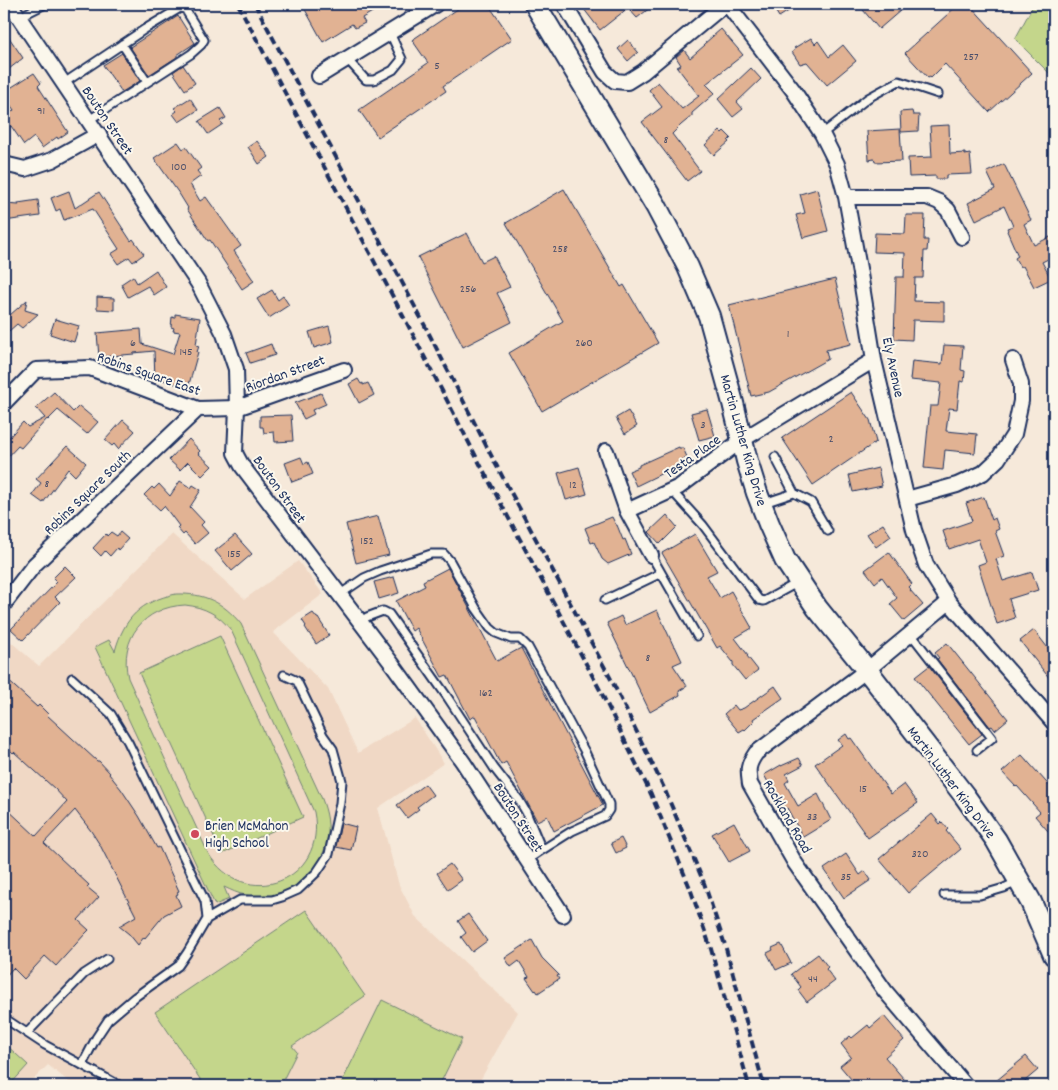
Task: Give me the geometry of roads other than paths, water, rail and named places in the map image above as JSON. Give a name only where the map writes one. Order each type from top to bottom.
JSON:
[{"type":"main road","name":"Martin Luther King Drive","points":[[536,4],[656,206],[688,266],[709,316],[747,462],[761,504],[786,560],[817,608],[964,795],[996,840],[1031,902],[1054,955]]},
{"type":"street","name":"Bouton Street","points":[[10,4],[198,283],[224,334],[236,369],[238,408],[235,453],[242,466],[393,665],[463,762],[563,915]]},
{"type":"street","points":[[319,76],[436,4]]},
{"type":"street","points":[[564,4],[605,72],[615,81],[627,82],[643,72],[726,4]]},
{"type":"street","name":"Ely Avenue","points":[[726,4],[793,90],[822,134],[837,164],[846,197],[874,360],[914,530],[926,565],[949,602],[1054,723]]},
{"type":"street","points":[[4,164],[25,169],[52,160],[98,134]]},
{"type":"street","points":[[846,197],[927,197],[940,202],[948,210],[962,238]]},
{"type":"street","name":"Testa Place","points":[[627,512],[679,487],[742,440],[874,360]]},
{"type":"street","points":[[907,499],[957,486],[982,473],[998,459],[1014,434],[1021,400],[1021,384],[1013,360]]},
{"type":"street","name":"Robins Square East","points":[[4,403],[36,370],[90,368],[198,409],[238,408]]},
{"type":"street","name":"Riordan Street","points":[[238,408],[344,370]]},
{"type":"street","name":"Robins Square South","points":[[4,604],[34,565],[198,409]]},
{"type":"street","points":[[606,451],[627,512],[651,556]]},
{"type":"street","name":"Rockland Road","points":[[949,602],[867,670],[756,753],[750,761],[748,770],[750,784],[796,863],[885,991],[966,1086]]},
{"type":"lane","points":[[19,16],[44,4]]},
{"type":"lane","points":[[64,83],[180,8],[185,9],[204,40],[201,45],[191,54],[89,120]]},
{"type":"lane","points":[[347,59],[366,80],[374,80],[393,70],[402,59],[390,32]]},
{"type":"lane","points":[[122,44],[147,82]]},
{"type":"lane","points":[[822,134],[868,98],[899,81],[938,94]]},
{"type":"lane","points":[[775,457],[794,493],[811,502],[828,531]]},
{"type":"lane","points":[[672,491],[703,525],[759,600],[764,600],[800,582]]},
{"type":"lane","points":[[761,504],[794,493]]},
{"type":"lane","points":[[339,595],[364,578],[380,571],[431,554],[444,554],[490,628],[496,633],[520,640],[528,647],[585,752],[609,804],[609,810],[605,816],[572,831],[527,860]]},
{"type":"lane","points":[[651,556],[697,636]]},
{"type":"lane","points":[[605,600],[661,573]]},
{"type":"lane","points":[[360,622],[383,611],[389,614],[494,768],[519,800],[542,850]]},
{"type":"lane","points":[[910,634],[992,738],[977,750]]},
{"type":"lane","points":[[82,1065],[108,1020],[135,997],[178,966],[206,919],[240,900],[272,900],[298,890],[317,872],[330,854],[340,803],[342,781],[333,749],[323,735],[297,681],[284,675]]},
{"type":"lane","points":[[72,678],[111,714],[128,742],[205,901],[206,919]]},
{"type":"lane","points":[[944,895],[980,895],[1004,888],[1019,881]]},
{"type":"lane","points":[[27,1033],[84,974],[107,959]]},
{"type":"lane","points":[[4,1018],[45,1045],[121,1086]]},
{"type":"railway","points":[[238,4],[600,690],[651,794],[690,888],[711,949],[749,1086]]},
{"type":"railway","points":[[255,4],[493,459],[613,683],[664,788],[704,883],[725,945],[764,1086]]},
{"type":"place","name":"Brien McMahon High School","points":[[195,834]]}]
